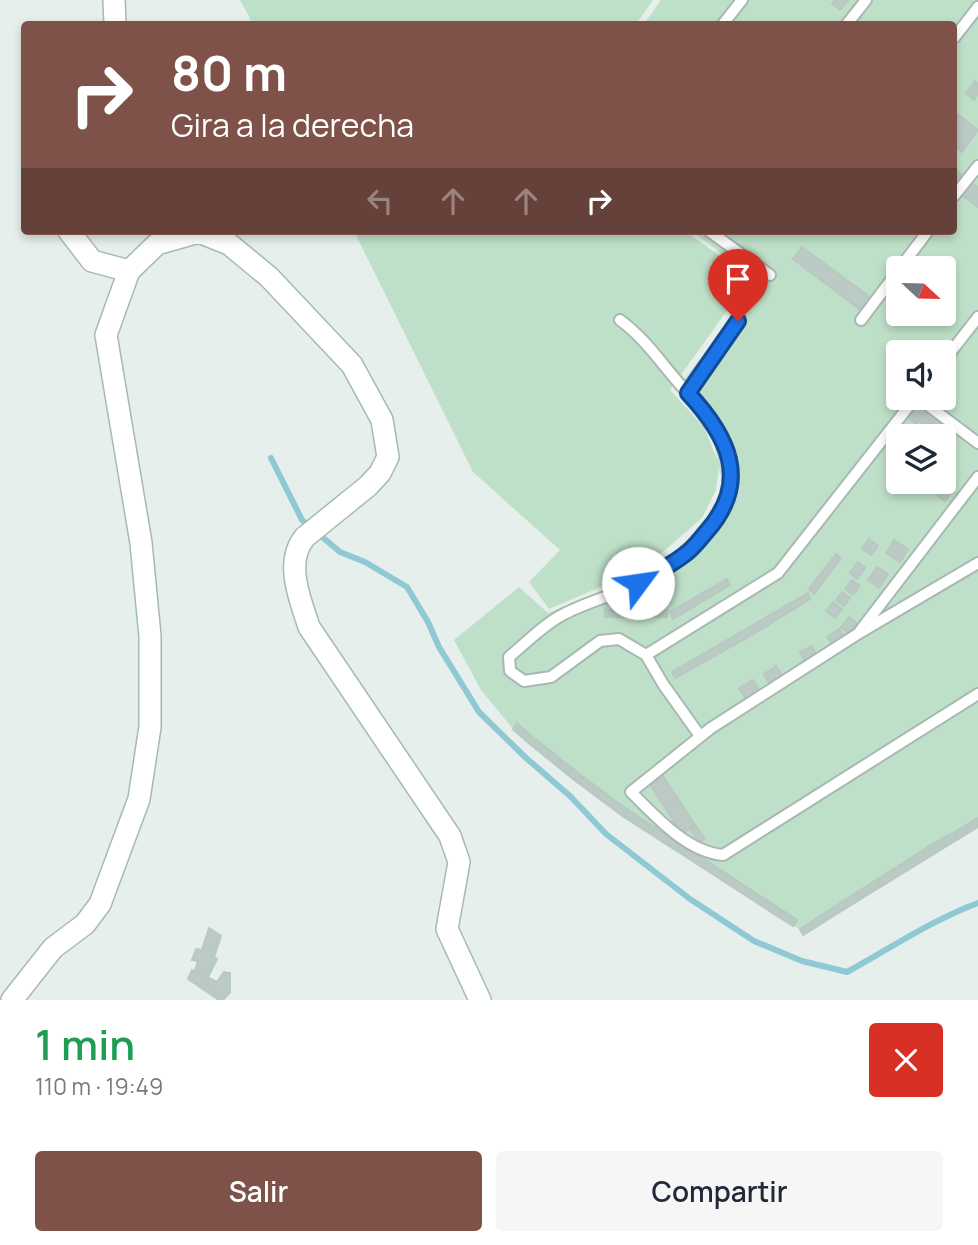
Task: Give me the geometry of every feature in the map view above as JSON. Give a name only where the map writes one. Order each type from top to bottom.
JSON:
[{"type":"main road","points":[[114,0],[115,21]]},
{"type":"main road","points":[[72,235],[92,261],[129,271]]},
{"type":"main road","points":[[12,1000],[52,948],[85,924],[100,904],[139,799],[150,727],[150,636],[141,543],[106,335],[129,271],[157,244],[188,235]]},
{"type":"main road","points":[[206,235],[229,244],[269,277],[352,365],[382,421],[388,457],[368,486],[297,546],[295,556],[298,591],[309,627],[450,836],[459,862],[447,929],[480,1000]]},
{"type":"lane","points":[[725,21],[742,0]]},
{"type":"lane","points":[[850,21],[866,0]]},
{"type":"lane","points":[[957,34],[978,6]]},
{"type":"lane","points":[[957,192],[978,166]]},
{"type":"lane","points":[[715,235],[770,275]]},
{"type":"lane","points":[[909,256],[925,235]]},
{"type":"lane","points":[[861,320],[886,287]]},
{"type":"lane","points":[[956,345],[978,317]]},
{"type":"lane","points":[[620,320],[640,335],[717,429],[730,456],[731,479],[728,497],[722,512],[686,554],[638,583],[561,615],[509,657],[510,671],[524,681],[551,677],[600,641],[619,639],[646,655],[663,684],[701,736]]},
{"type":"lane","points":[[688,393],[738,321]]},
{"type":"lane","points":[[646,655],[778,573],[907,410]]},
{"type":"lane","points":[[934,410],[978,443]]},
{"type":"lane","points":[[856,635],[978,477]]},
{"type":"lane","points":[[978,563],[856,635],[701,736],[631,792],[655,816],[691,844],[711,854],[723,855],[978,694]]},
{"type":"green space","points":[[240,0],[653,0],[638,21],[251,21]]},
{"type":"green space","points":[[661,0],[978,0],[978,827],[803,935],[800,929],[624,817],[513,729],[481,690],[454,640],[519,587],[548,613],[627,582],[668,557],[703,526],[723,487],[719,467],[716,490],[702,518],[643,569],[549,609],[529,582],[560,550],[473,472],[356,235],[691,235],[740,270],[734,301],[670,390],[704,427],[718,462],[712,433],[676,390],[735,313],[748,273],[696,235],[957,235],[957,21],[646,21]]},
{"type":"building","points":[[835,0],[849,0],[840,10],[832,4]]},
{"type":"building","points":[[975,81],[978,84],[978,94],[974,100],[966,93]]},
{"type":"building","points":[[957,113],[978,130],[962,152],[957,148]]},
{"type":"building","points":[[971,182],[978,187],[978,207],[962,195]]},
{"type":"building","points":[[802,247],[871,298],[862,311],[793,259]]},
{"type":"building","points":[[912,410],[926,411],[916,424],[907,417]]},
{"type":"building","points":[[926,411],[936,418],[931,424],[918,421]]},
{"type":"building","points":[[936,418],[945,424],[931,424]]},
{"type":"building","points":[[936,494],[950,494],[945,501]]},
{"type":"building","points":[[869,539],[878,546],[871,555],[862,548]]},
{"type":"building","points":[[894,540],[908,549],[900,562],[886,553]]},
{"type":"building","points":[[836,554],[841,558],[814,594],[809,589]]},
{"type":"building","points":[[858,562],[865,568],[857,579],[850,573]]},
{"type":"building","points":[[877,567],[888,574],[879,588],[868,580]]},
{"type":"building","points":[[727,579],[730,585],[673,619],[670,612]]},
{"type":"building","points":[[852,580],[860,586],[853,595],[845,589]]},
{"type":"building","points":[[842,592],[850,598],[844,606],[836,600]]},
{"type":"building","points":[[808,593],[810,599],[675,678],[672,672]]},
{"type":"building","points":[[833,602],[842,609],[835,618],[826,611]]},
{"type":"building","points":[[605,610],[667,610],[667,617],[605,617]]},
{"type":"building","points":[[849,617],[857,623],[848,633],[841,627]]},
{"type":"building","points":[[839,629],[844,636],[832,644],[827,637]]},
{"type":"building","points":[[812,646],[817,656],[805,662],[800,652]]},
{"type":"building","points":[[776,666],[782,676],[770,684],[764,674]]},
{"type":"building","points":[[753,680],[759,690],[746,699],[739,688]]},
{"type":"building","points":[[517,723],[529,734],[525,740],[513,729]]},
{"type":"building","points":[[529,734],[540,743],[536,749],[525,740]]},
{"type":"building","points":[[540,743],[551,751],[546,757],[536,749]]},
{"type":"building","points":[[551,751],[561,760],[557,766],[546,757]]},
{"type":"building","points":[[561,760],[572,768],[567,774],[557,766]]},
{"type":"building","points":[[572,768],[582,776],[577,782],[567,774]]},
{"type":"building","points":[[662,774],[695,825],[682,834],[649,783]]},
{"type":"building","points":[[582,776],[594,785],[589,791],[577,782]]},
{"type":"building","points":[[594,785],[628,810],[624,817],[589,791]]},
{"type":"building","points":[[628,810],[681,844],[677,851],[624,817]]},
{"type":"building","points":[[978,818],[978,827],[958,839],[955,832]]},
{"type":"building","points":[[695,825],[705,839],[699,842],[690,829]]},
{"type":"building","points":[[955,832],[958,839],[880,887],[876,880]]},
{"type":"building","points":[[681,844],[797,920],[793,926],[677,851]]},
{"type":"building","points":[[876,880],[880,887],[803,935],[800,929]]},
{"type":"building","points":[[209,928],[221,936],[214,957],[217,959],[208,977],[195,971],[198,961],[192,960],[196,949],[202,950]]},
{"type":"building","points":[[192,970],[217,982],[224,972],[230,973],[230,992],[223,1000],[219,1000],[188,979]]},
{"type":"waterway","points":[[271,458],[302,520],[340,552],[365,562],[407,587],[439,647],[479,712],[570,796],[606,834],[690,899],[754,941],[802,961],[847,972],[928,926],[978,903]]},
{"type":"route","points":[[638,583],[686,554],[722,512],[728,497],[731,479],[730,456],[717,429],[688,393],[738,321]]}]
